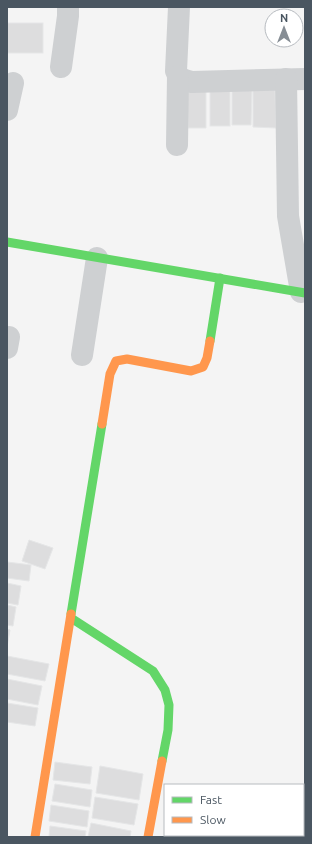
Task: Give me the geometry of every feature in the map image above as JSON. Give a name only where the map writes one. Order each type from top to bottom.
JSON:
[{"type":"street","points":[[177,145],[178,76],[176,71],[179,7]]},
{"type":"street","points":[[61,67],[68,12]]},
{"type":"street","points":[[7,242],[303,292],[288,216],[296,79],[192,82],[183,80],[178,76]]},
{"type":"street","points":[[7,110],[13,82]]},
{"type":"street","points":[[82,354],[97,258]]},
{"type":"street","points":[[35,837],[110,374],[116,361],[126,359],[192,371],[203,367],[207,358],[220,278]]},
{"type":"street","points":[[71,618],[153,671],[165,690],[169,704],[168,730],[148,837]]},
{"type":"building","points":[[7,23],[43,23],[43,53],[7,53]]},
{"type":"building","points":[[232,88],[252,89],[251,125],[232,125]]},
{"type":"building","points":[[210,89],[230,89],[230,126],[210,126]]},
{"type":"building","points":[[187,90],[206,90],[206,128],[188,128]]},
{"type":"building","points":[[253,90],[275,90],[276,128],[253,127]]},
{"type":"building","points":[[29,540],[53,548],[45,569],[22,561]]},
{"type":"building","points":[[7,562],[31,565],[29,581],[7,578]]},
{"type":"building","points":[[7,583],[21,586],[18,605],[7,603]]},
{"type":"building","points":[[7,605],[16,607],[13,626],[7,625]]},
{"type":"building","points":[[7,629],[10,630],[7,647]]},
{"type":"building","points":[[7,656],[49,664],[45,681],[7,674]]},
{"type":"building","points":[[7,679],[42,686],[38,705],[7,699]]},
{"type":"building","points":[[7,703],[38,708],[35,726],[7,722]]},
{"type":"building","points":[[55,762],[92,767],[90,784],[53,780]]},
{"type":"building","points":[[100,766],[143,774],[139,800],[96,793]]},
{"type":"building","points":[[55,784],[92,790],[90,807],[52,801]]},
{"type":"building","points":[[95,797],[138,804],[134,825],[92,818]]},
{"type":"building","points":[[51,805],[89,811],[87,827],[49,821]]},
{"type":"building","points":[[91,823],[131,831],[130,837],[88,837]]},
{"type":"building","points":[[50,826],[86,831],[85,837],[49,837]]},
{"type":"traffic: fast","points":[[7,242],[305,293]]},
{"type":"traffic: fast","points":[[210,341],[220,278]]},
{"type":"traffic: fast","points":[[71,614],[102,424]]},
{"type":"traffic: fast","points":[[71,618],[153,671],[165,690],[169,705],[168,730],[162,761]]},
{"type":"traffic: slow","points":[[102,424],[110,374],[116,361],[127,359],[191,371],[203,367],[207,358],[210,341]]},
{"type":"traffic: slow","points":[[35,837],[71,614]]},
{"type":"traffic: slow","points":[[148,837],[162,761]]}]
